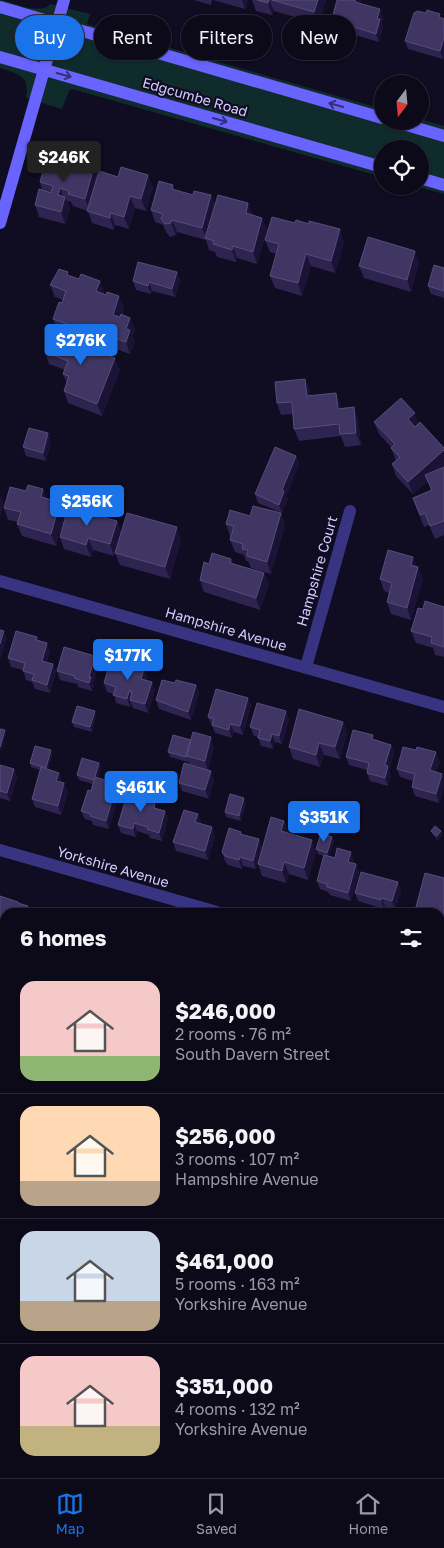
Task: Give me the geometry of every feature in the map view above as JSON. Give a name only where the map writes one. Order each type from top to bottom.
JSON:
[{"type":"street","points":[[60,15],[64,0]]},
{"type":"street","points":[[0,8],[25,15]]},
{"type":"street","points":[[84,32],[374,116]]},
{"type":"street","name":"Edgcumbe Road","points":[[0,57],[374,165]]},
{"type":"street","points":[[0,223],[47,60]]},
{"type":"street","points":[[424,130],[444,136]]},
{"type":"street","points":[[429,181],[444,185]]},
{"type":"street","name":"Hampshire Court","points":[[306,667],[350,511]]},
{"type":"street","name":"Hampshire Avenue","points":[[0,581],[444,707]]},
{"type":"street","name":"Yorkshire Avenue","points":[[0,850],[203,908]]},
{"type":"green space","points":[[0,0],[33,9],[39,9],[51,4],[90,14],[87,24],[94,26],[94,60],[171,60],[171,48],[181,51],[181,60],[212,60],[374,107],[374,130],[429,130],[429,122],[444,126],[444,194],[429,190],[429,140],[374,140],[374,175],[72,89],[69,91],[62,109],[26,98],[25,80],[18,74],[0,68]]},
{"type":"building","points":[[257,0],[269,0],[268,3]]},
{"type":"building","points":[[272,0],[318,0],[314,12]]},
{"type":"building","points":[[337,0],[355,0],[355,2],[380,9],[377,19],[380,19],[376,34],[356,28],[356,15],[333,15]]},
{"type":"building","points":[[427,10],[440,14],[439,17],[444,19],[444,38],[440,51],[405,41],[414,13],[417,11],[426,13]]},
{"type":"building","points":[[73,156],[93,162],[89,174],[92,174],[85,199],[68,194],[69,191],[60,188],[58,195],[65,197],[61,212],[35,205],[39,189],[51,193],[53,186],[40,182],[46,161],[75,169],[76,166],[70,165]]},
{"type":"building","points":[[121,167],[148,175],[141,199],[130,196],[124,217],[111,213],[110,218],[87,211],[99,171],[118,177]]},
{"type":"building","points":[[159,181],[173,185],[172,189],[193,195],[194,191],[211,195],[202,228],[172,220],[171,223],[165,224],[161,219],[163,214],[151,210]]},
{"type":"building","points":[[218,195],[248,203],[246,213],[262,218],[253,252],[233,246],[232,250],[213,244],[214,241],[205,238]]},
{"type":"building","points":[[272,217],[295,223],[296,220],[309,224],[309,221],[340,229],[331,261],[306,254],[298,283],[270,276],[279,244],[265,240]]},
{"type":"building","points":[[368,237],[415,251],[407,280],[359,266]]},
{"type":"building","points":[[138,262],[177,272],[172,289],[149,282],[148,286],[133,281]]},
{"type":"building","points":[[434,265],[444,268],[444,291],[428,286]]},
{"type":"building","points":[[59,269],[68,272],[67,275],[79,279],[81,274],[100,281],[96,291],[106,295],[107,292],[119,296],[113,315],[120,317],[121,314],[130,318],[126,329],[130,330],[126,342],[79,325],[78,328],[53,319],[59,302],[62,303],[66,291],[50,285]]},
{"type":"building","points":[[54,329],[77,338],[76,342],[115,358],[97,404],[64,391],[69,376],[63,374],[68,361],[45,352]]},
{"type":"building","points":[[305,379],[307,396],[336,393],[338,409],[354,407],[356,433],[340,434],[339,424],[294,429],[292,402],[277,403],[275,382]]},
{"type":"building","points":[[401,398],[415,413],[408,419],[415,427],[420,422],[444,448],[408,482],[392,464],[400,457],[391,448],[395,444],[374,422]]},
{"type":"building","points":[[29,428],[48,433],[43,453],[23,447]]},
{"type":"building","points":[[275,447],[296,456],[282,490],[284,491],[279,505],[255,494]]},
{"type":"building","points":[[444,467],[444,521],[430,526],[425,513],[420,515],[413,498],[432,490],[425,475]]},
{"type":"building","points":[[28,485],[43,489],[41,497],[60,502],[51,534],[17,524],[21,512],[4,508],[10,487],[26,491]]},
{"type":"building","points":[[253,506],[281,513],[267,562],[247,556],[248,550],[242,549],[243,544],[230,540],[234,526],[226,524],[230,510],[250,516]]},
{"type":"building","points":[[68,507],[117,521],[110,544],[88,538],[86,545],[60,537]]},
{"type":"building","points":[[127,513],[177,527],[165,567],[115,553]]},
{"type":"building","points":[[388,550],[413,557],[411,565],[418,567],[407,608],[387,602],[392,583],[380,579]]},
{"type":"building","points":[[212,553],[231,559],[230,563],[264,573],[256,598],[200,580],[204,562],[209,564]]},
{"type":"building","points":[[425,601],[444,607],[444,647],[431,643],[432,637],[411,631],[418,608],[423,609]]},
{"type":"building","points":[[0,630],[4,631],[0,644]]},
{"type":"building","points":[[16,631],[37,637],[36,640],[47,643],[42,661],[53,664],[47,685],[32,680],[34,674],[23,671],[25,663],[8,658]]},
{"type":"building","points":[[64,647],[95,656],[89,683],[74,678],[75,676],[57,671]]},
{"type":"building","points":[[111,659],[144,669],[141,679],[152,682],[145,704],[130,700],[132,691],[129,691],[127,699],[113,695],[116,687],[104,683]]},
{"type":"building","points":[[162,680],[175,683],[176,680],[196,685],[188,712],[156,700]]},
{"type":"building","points":[[216,689],[248,698],[240,726],[230,724],[229,730],[212,725],[214,719],[208,717]]},
{"type":"building","points":[[257,703],[286,711],[279,736],[272,734],[270,741],[258,738],[260,730],[250,727]]},
{"type":"building","points":[[77,706],[95,711],[90,727],[72,722]]},
{"type":"building","points":[[299,709],[343,722],[335,747],[319,743],[316,755],[289,747]]},
{"type":"building","points":[[0,729],[5,730],[0,747]]},
{"type":"building","points":[[353,730],[373,735],[372,739],[391,745],[385,765],[388,766],[385,778],[367,773],[369,763],[346,757]]},
{"type":"building","points":[[193,732],[211,737],[205,761],[186,756]]},
{"type":"building","points":[[173,735],[191,740],[186,757],[168,752]]},
{"type":"building","points":[[35,746],[51,750],[46,768],[30,763]]},
{"type":"building","points":[[403,747],[416,750],[417,747],[436,752],[430,770],[442,774],[436,794],[412,787],[415,774],[397,769]]},
{"type":"building","points":[[82,758],[99,763],[94,780],[77,775]]},
{"type":"building","points":[[184,763],[211,771],[205,790],[179,783]]},
{"type":"building","points":[[0,765],[14,769],[7,793],[0,791]]},
{"type":"building","points":[[41,767],[59,773],[56,781],[64,783],[58,806],[32,799]]},
{"type":"building","points":[[95,777],[108,781],[105,794],[113,797],[106,821],[81,811],[88,790],[91,791]]},
{"type":"building","points":[[128,791],[142,795],[141,799],[155,803],[154,808],[165,811],[159,833],[134,823],[133,829],[118,825]]},
{"type":"building","points":[[230,794],[244,798],[239,816],[225,812]]},
{"type":"building","points":[[184,810],[198,814],[195,822],[212,827],[205,851],[173,842]]},
{"type":"building","points":[[271,817],[284,821],[281,831],[312,840],[304,868],[284,862],[282,871],[258,864]]},
{"type":"building","points":[[435,826],[441,831],[437,836],[431,831]]},
{"type":"building","points":[[229,828],[241,832],[240,834],[259,839],[253,861],[240,857],[239,860],[225,856],[222,852]]},
{"type":"building","points":[[321,833],[332,837],[327,853],[316,849]]},
{"type":"building","points":[[337,848],[351,852],[348,862],[356,864],[348,893],[327,887],[327,884],[317,881],[324,855],[335,858]]},
{"type":"building","points":[[361,872],[398,882],[392,901],[355,893]]},
{"type":"building","points":[[425,873],[444,878],[444,908],[416,907]]},
{"type":"building","points":[[0,896],[28,906],[27,908],[0,908]]}]
